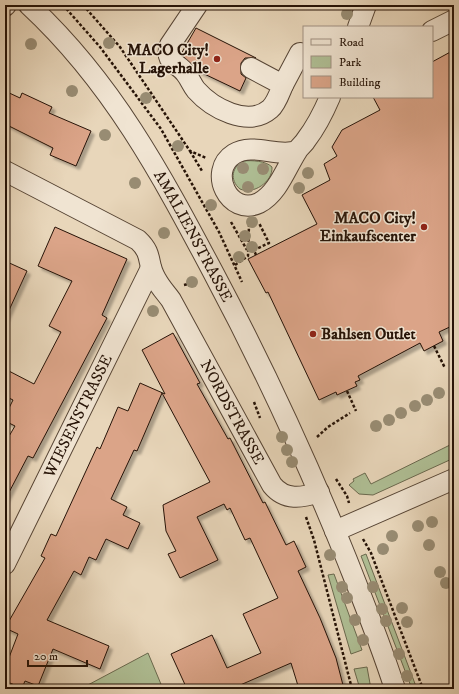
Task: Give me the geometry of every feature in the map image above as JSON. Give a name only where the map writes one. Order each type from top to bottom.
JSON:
[{"type":"street","name":"AMALIENSTRASSE","points":[[29,5],[56,32],[118,106],[156,165],[244,329],[320,492]]},
{"type":"street","points":[[197,5],[170,45],[168,52],[171,61],[186,73],[196,90],[225,112],[242,116],[258,115],[271,109],[300,53]]},
{"type":"street","points":[[358,26],[366,5]]},
{"type":"street","points":[[433,30],[454,20]]},
{"type":"street","points":[[251,68],[284,85]]},
{"type":"street","points":[[297,151],[288,154],[243,150],[229,158],[223,165],[222,183],[225,192],[230,198],[239,203],[250,205],[259,203],[268,196],[282,177],[297,151],[307,139],[329,98]]},
{"type":"street","name":"NORDSTRASSE","points":[[5,171],[138,240],[146,247],[150,255],[151,268],[156,279],[172,300],[272,485],[277,491],[289,497],[309,495],[320,492]]},
{"type":"street","name":"WIESENSTRASSE","points":[[5,564],[151,268]]},
{"type":"street","points":[[335,531],[454,479]]},
{"type":"street","points":[[320,492],[383,651],[395,689]]},
{"type":"path","points":[[83,5],[120,47],[190,151],[223,165]]},
{"type":"path","points":[[250,205],[269,243],[254,250],[256,255]]},
{"type":"path","points":[[235,265],[248,256],[247,250],[250,205]]},
{"type":"path","points":[[194,275],[201,289]]},
{"type":"path","points":[[190,285],[197,282]]},
{"type":"path","points":[[434,346],[445,368]]},
{"type":"path","points":[[347,391],[356,411]]},
{"type":"path","points":[[317,437],[328,427],[350,413]]},
{"type":"path","points":[[363,538],[371,553],[423,689]]},
{"type":"green space","points":[[244,161],[263,162],[272,167],[269,178],[256,189],[240,189],[234,182],[233,174],[237,166]]},
{"type":"green space","points":[[454,443],[454,458],[373,495],[359,494],[349,485],[354,481],[353,479],[365,473],[371,484]]},
{"type":"green space","points":[[366,554],[417,689],[412,689],[361,556]]},
{"type":"green space","points":[[334,574],[362,650],[351,654],[328,575]]},
{"type":"green space","points":[[148,653],[163,689],[86,689],[86,686]]},
{"type":"green space","points":[[367,667],[371,689],[360,689],[354,669]]},
{"type":"building","name":"MACO City! Lagerhalle","points":[[196,28],[256,58],[245,58],[241,63],[241,74],[246,78],[240,91],[198,71],[181,54]]},
{"type":"building","points":[[454,50],[454,325],[439,332],[443,341],[424,351],[420,343],[358,376],[360,380],[355,382],[357,386],[337,395],[336,392],[319,400],[268,292],[266,293],[248,259],[317,224],[302,195],[330,180],[324,164],[337,156],[332,147],[342,130],[380,110],[374,98],[433,98],[433,61]]},
{"type":"building","points":[[5,91],[20,98],[22,93],[52,107],[49,113],[91,131],[76,166],[50,155],[53,148],[5,124]]},
{"type":"building","points":[[55,227],[127,259],[102,315],[107,318],[33,458],[28,456],[5,500],[5,443],[15,426],[5,421],[5,416],[13,400],[5,396],[5,369],[34,384],[61,332],[49,326],[72,281],[38,266]]},
{"type":"building","points":[[5,261],[27,271],[5,319]]},
{"type":"building","points":[[173,333],[200,383],[197,384],[228,439],[230,438],[263,503],[265,502],[286,545],[294,541],[306,567],[298,571],[320,618],[336,658],[344,689],[299,689],[291,663],[231,689],[187,689],[171,654],[212,635],[227,668],[261,653],[243,614],[278,598],[250,538],[245,540],[230,508],[227,510],[224,504],[197,517],[218,560],[180,578],[168,554],[176,551],[166,531],[163,505],[210,482],[162,393],[137,451],[134,450],[111,499],[127,507],[123,515],[140,523],[128,549],[106,539],[96,560],[89,557],[81,575],[74,571],[47,620],[109,646],[100,669],[53,649],[38,686],[25,681],[22,688],[5,681],[5,668],[18,634],[5,628],[45,558],[41,556],[51,534],[56,536],[97,447],[100,449],[118,407],[128,411],[140,383],[165,394],[142,350]]},
{"type":"place","name":"MACO City! Lagerhalle","points":[[217,59]]},
{"type":"place","name":"MACO City! Einkaufscenter","points":[[424,227]]},
{"type":"place","name":"Bahlsen Outlet","points":[[313,334]]}]
